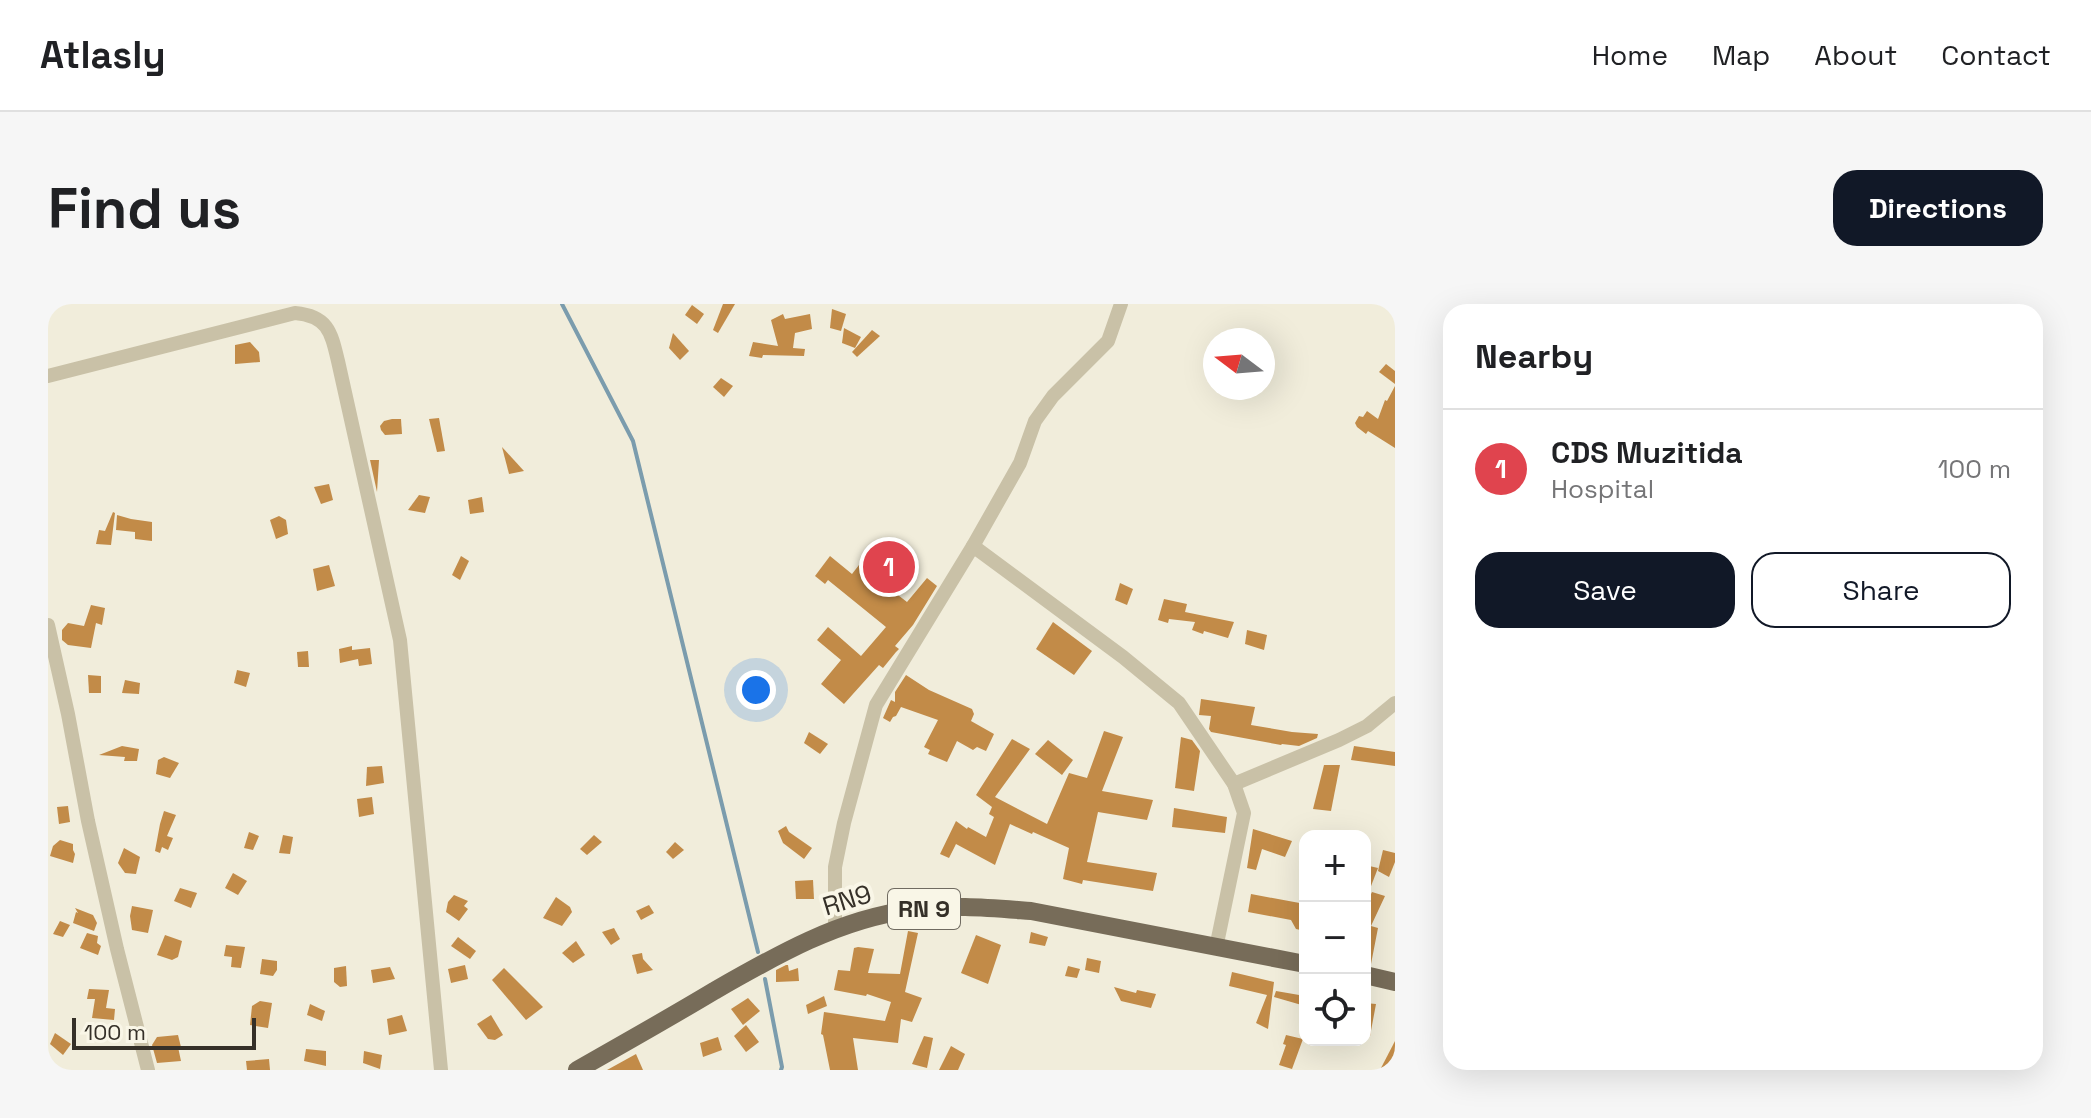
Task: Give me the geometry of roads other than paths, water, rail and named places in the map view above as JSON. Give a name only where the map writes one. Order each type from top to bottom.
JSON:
[{"type":"main road","name":"RN9","points":[[577,1070],[777,955],[835,929],[907,910],[985,907],[1031,911],[1299,963]]},
{"type":"main road","points":[[1371,976],[1395,982]]},
{"type":"street","points":[[835,929],[835,867],[876,705],[1020,463],[1035,421],[1053,396],[1108,341],[1121,304]]},
{"type":"street","points":[[48,376],[295,313],[315,316],[328,328],[400,640],[441,1070]]},
{"type":"street","points":[[973,546],[1123,657],[1179,703],[1234,784],[1244,813],[1216,948]]},
{"type":"street","points":[[48,625],[94,850],[148,1070]]},
{"type":"street","points":[[1234,784],[1367,726],[1395,703]]},
{"type":"waterway","points":[[562,304],[633,441],[758,952]]},
{"type":"waterway","points":[[765,979],[781,1070]]},
{"type":"place","name":"CDS Muzitida","points":[[889,567]]}]
